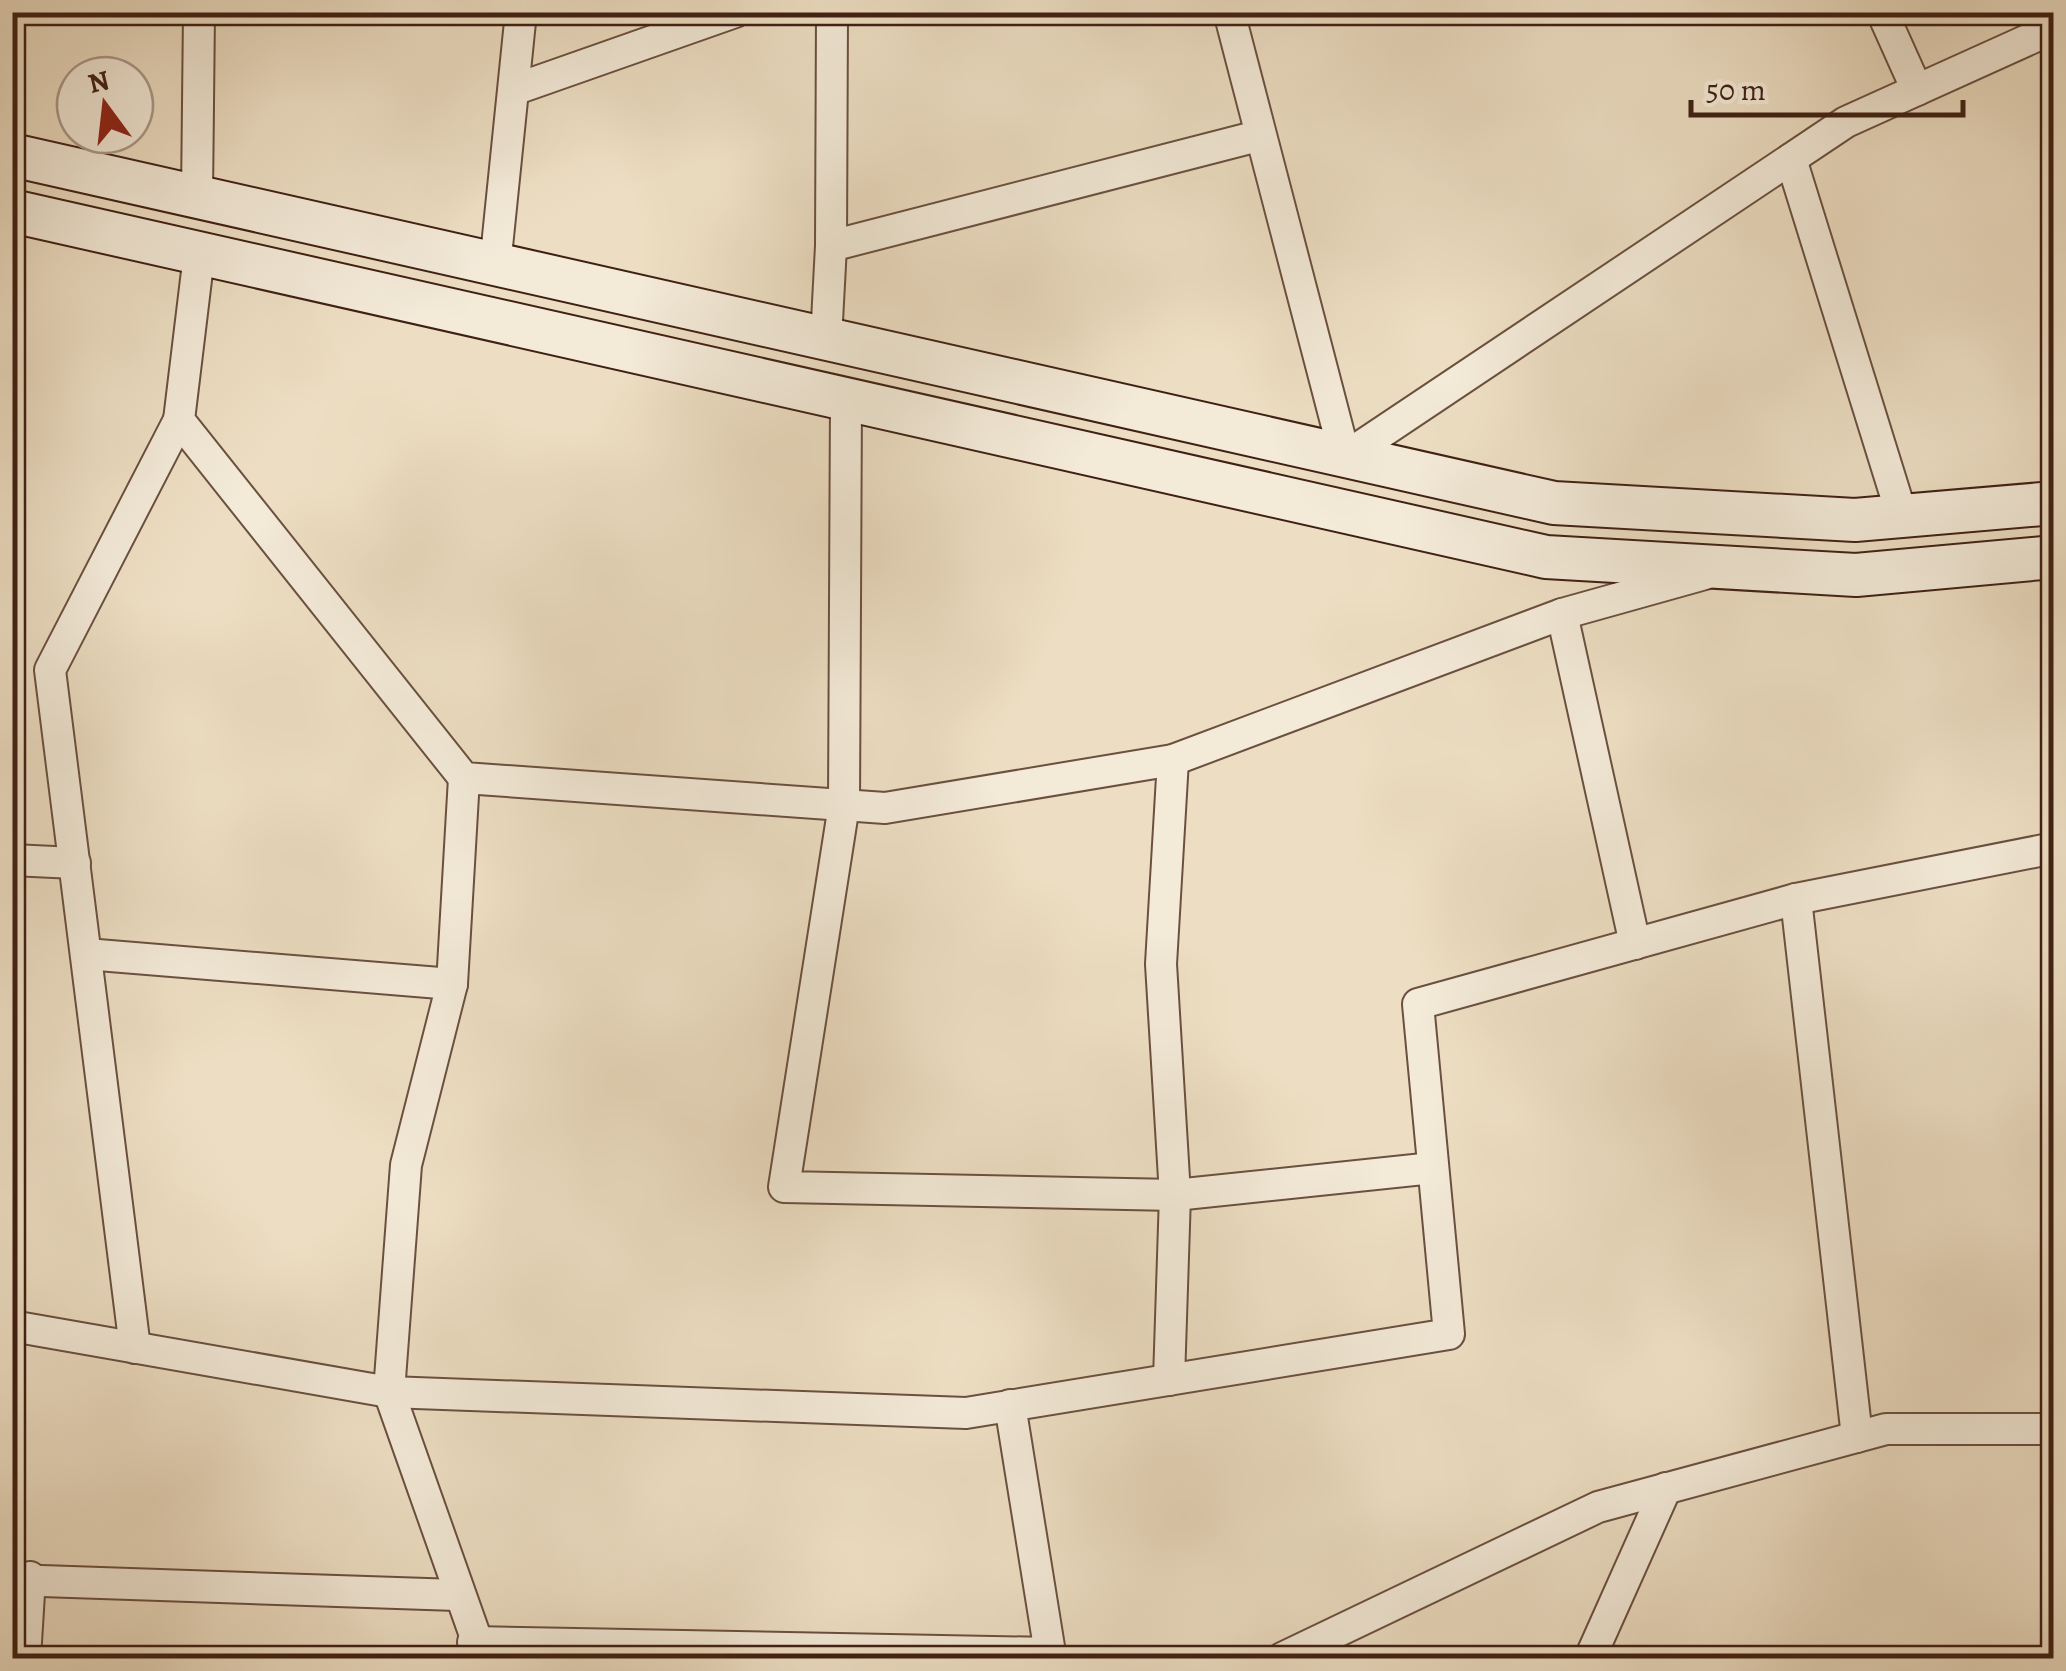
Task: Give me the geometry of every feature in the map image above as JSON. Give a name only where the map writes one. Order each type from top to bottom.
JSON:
[{"type":"street","points":[[198,195],[200,12]]},
{"type":"street","points":[[496,266],[521,12]]},
{"type":"street","points":[[516,89],[735,12]]},
{"type":"street","points":[[826,340],[832,246],[832,12]]},
{"type":"street","points":[[1229,12],[1258,136],[1345,457]]},
{"type":"street","points":[[1882,12],[1918,90]]},
{"type":"street","points":[[1345,457],[1846,122],[2054,28]]},
{"type":"street","points":[[832,246],[1258,136]]},
{"type":"street","points":[[12,155],[1554,503],[1855,520],[2054,503]]},
{"type":"street","points":[[1791,158],[1902,516]]},
{"type":"street","points":[[12,211],[1546,557],[1856,575],[2054,558]]},
{"type":"street","points":[[136,1348],[50,670],[179,420],[200,255]]},
{"type":"street","points":[[846,400],[844,806],[784,1186],[1174,1195],[1434,1168]]},
{"type":"street","points":[[179,420],[464,778],[452,984],[406,1164],[389,1392],[478,1650],[1051,1656],[1010,1406]]},
{"type":"street","points":[[464,778],[885,808],[1173,760],[1562,614],[1728,567]]},
{"type":"street","points":[[1562,614],[1635,944]]},
{"type":"street","points":[[1169,1380],[1174,1195],[1161,964],[1173,760]]},
{"type":"street","points":[[12,1326],[389,1392],[966,1413],[1449,1334],[1418,1004],[1796,899],[2054,848]]},
{"type":"street","points":[[12,860],[75,864]]},
{"type":"street","points":[[1796,899],[1857,1437]]},
{"type":"street","points":[[86,954],[452,984]]},
{"type":"street","points":[[1282,1658],[1598,1506],[1886,1430],[2054,1429]]},
{"type":"street","points":[[1590,1658],[1666,1488]]},
{"type":"street","points":[[25,1658],[21,1579],[458,1595]]}]
